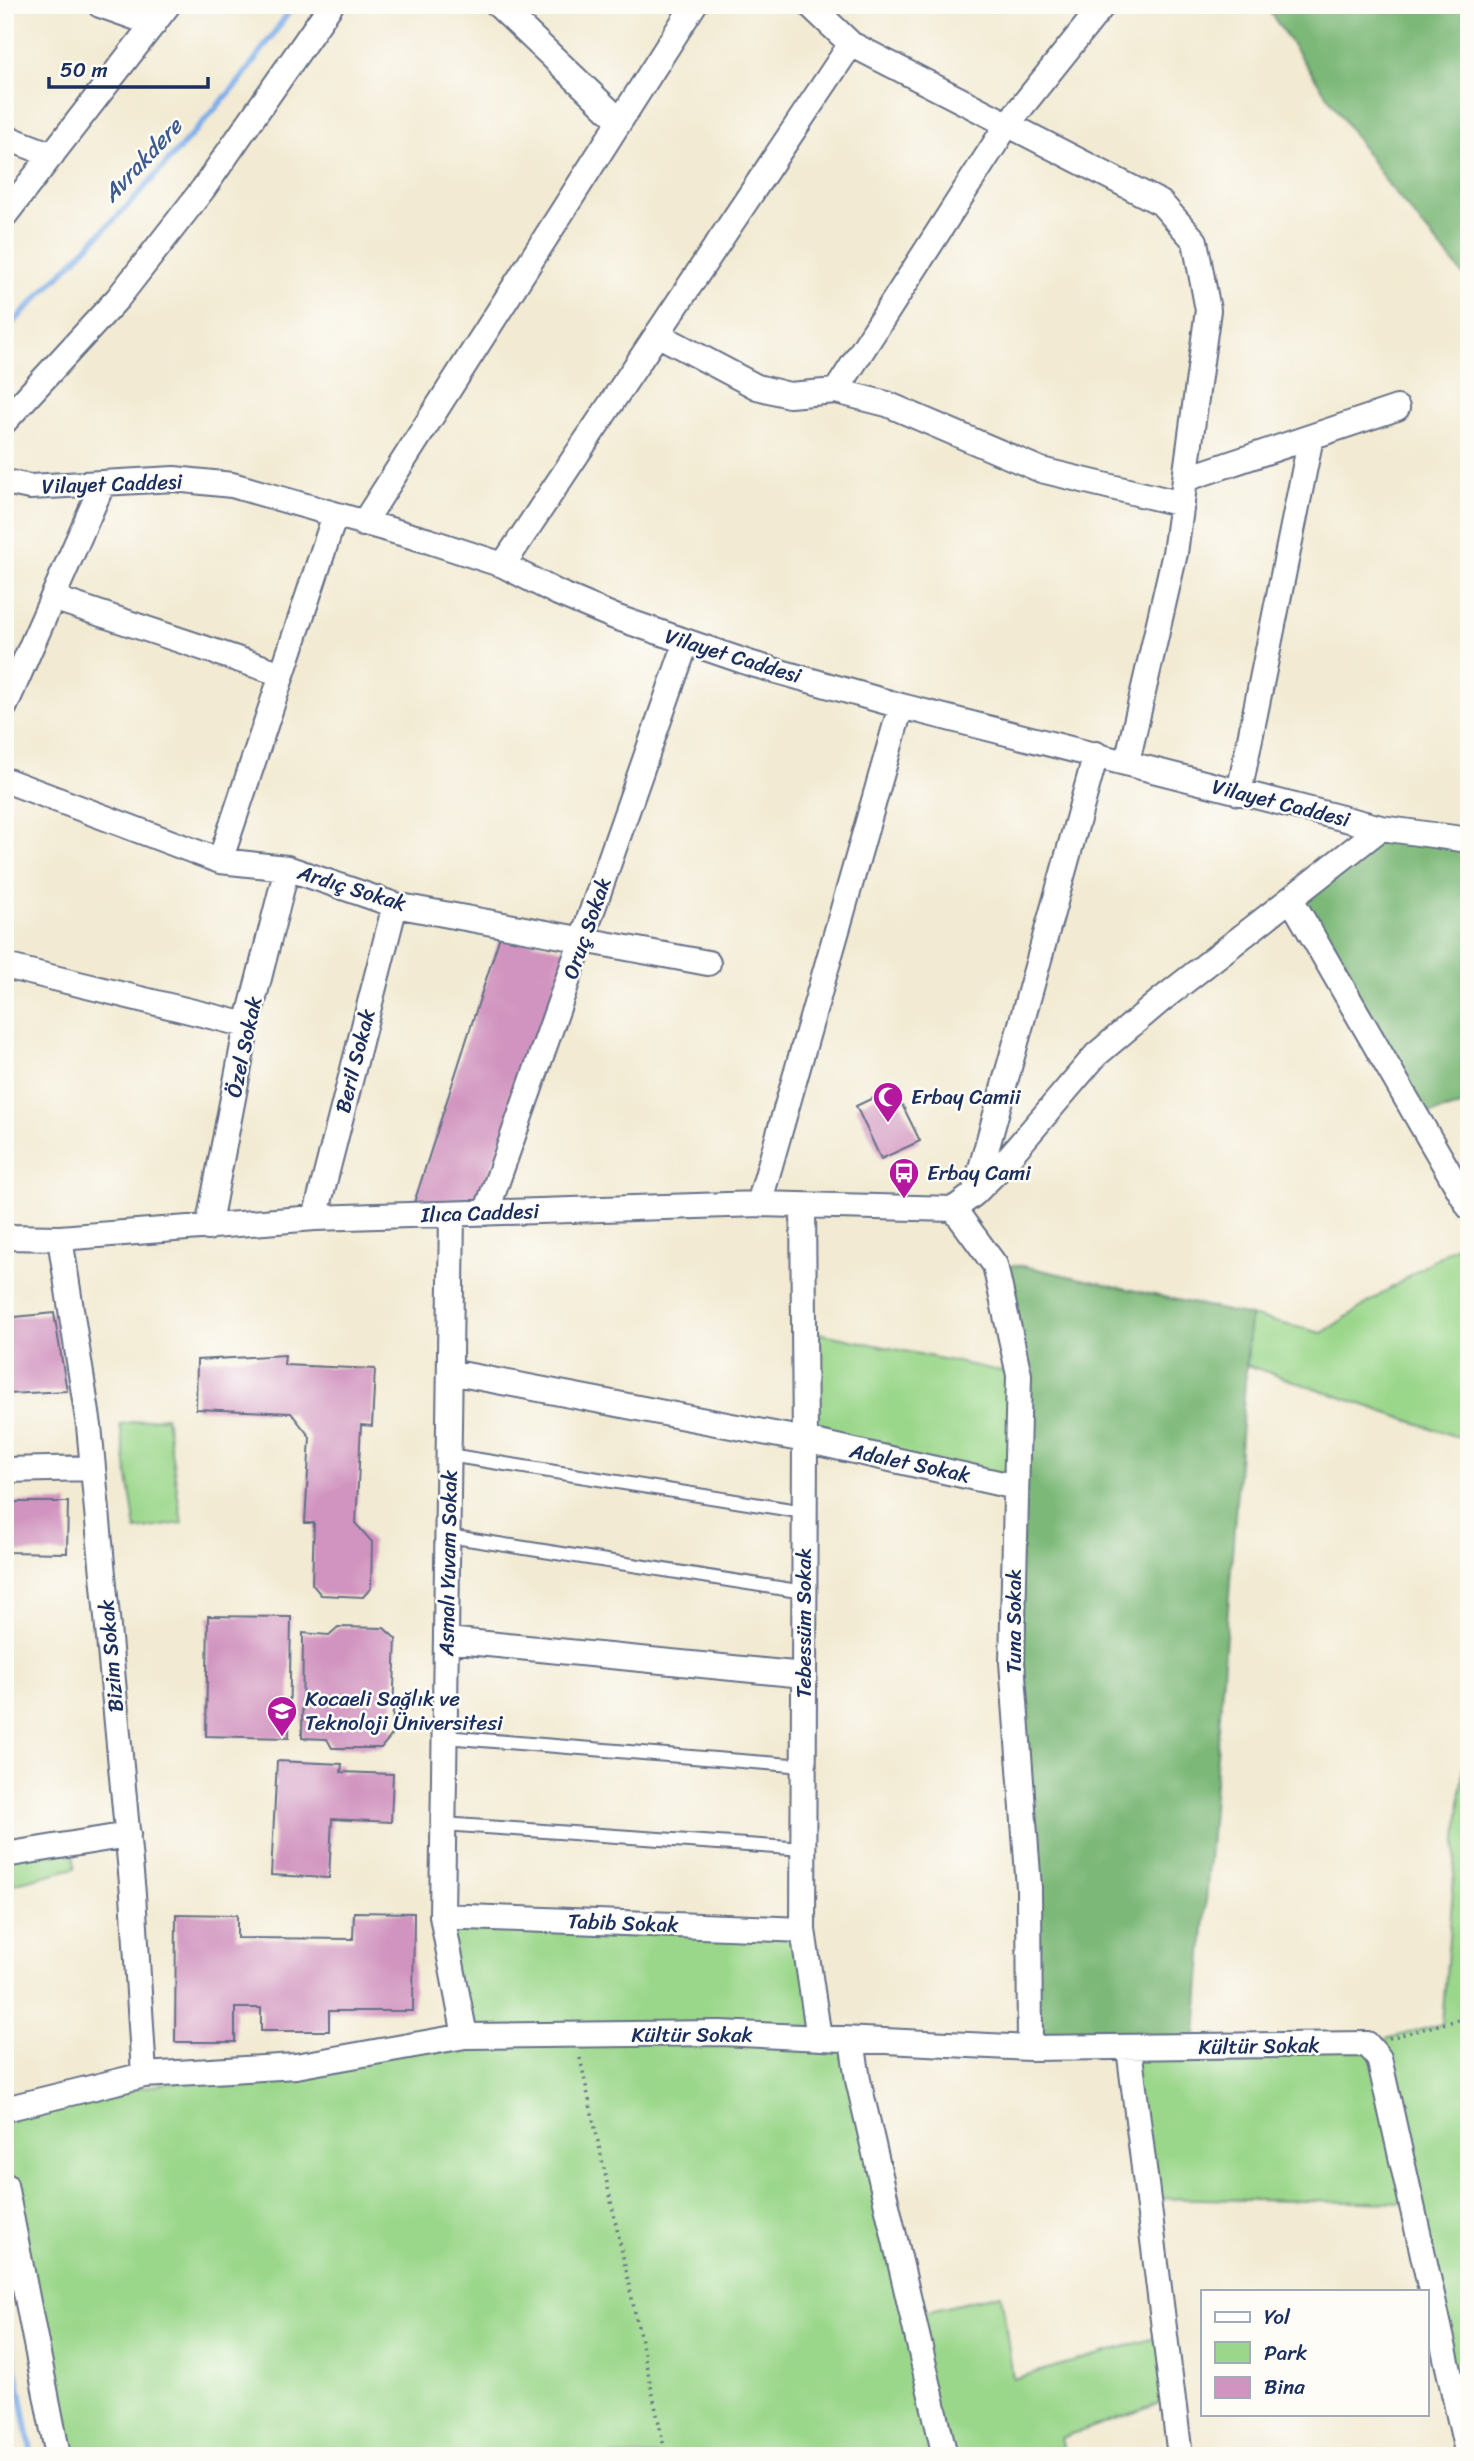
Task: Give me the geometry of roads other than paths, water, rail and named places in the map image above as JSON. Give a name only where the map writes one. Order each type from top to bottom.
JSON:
[{"type":"street","points":[[5,215],[161,14],[100,5]]},
{"type":"street","points":[[5,421],[118,298],[203,189],[331,5]]},
{"type":"street","points":[[498,5],[620,121]]},
{"type":"street","points":[[363,524],[694,5]]},
{"type":"street","points":[[810,5],[851,44],[1161,203],[1195,241],[1208,310],[1175,553],[1126,762]]},
{"type":"street","points":[[836,391],[1007,125],[1103,5]]},
{"type":"street","points":[[503,565],[851,44]]},
{"type":"street","points":[[5,138],[52,155]]},
{"type":"street","points":[[657,334],[757,387],[789,395],[836,391],[887,404],[1041,470],[1182,504]]},
{"type":"street","points":[[1185,479],[1397,408]]},
{"type":"street","points":[[1239,793],[1311,437]]},
{"type":"street","name":"Vilayet Caddesi","points":[[5,482],[30,487],[174,479],[232,485],[503,565],[558,593],[686,643],[901,706],[1381,828],[1469,841]]},
{"type":"street","points":[[5,706],[103,483]]},
{"type":"street","points":[[220,862],[335,515]]},
{"type":"street","points":[[53,598],[282,674]]},
{"type":"street","name":"Oruç Sokak","points":[[486,1213],[686,643]]},
{"type":"street","points":[[759,1204],[901,706]]},
{"type":"street","points":[[964,1202],[1096,754]]},
{"type":"street","name":"Ardıç Sokak","points":[[5,780],[220,862],[287,868],[395,905],[708,963]]},
{"type":"street","points":[[964,1202],[998,1170],[1096,1055],[1161,1000],[1381,828]]},
{"type":"street","name":"Özel Sokak","points":[[208,1228],[247,1025],[287,868]]},
{"type":"street","points":[[1291,899],[1469,1208]]},
{"type":"street","name":"Beril Sokak","points":[[315,1218],[395,905]]},
{"type":"street","points":[[5,966],[247,1025]]},
{"type":"street","name":"Ilıca Caddesi","points":[[5,1237],[60,1237],[208,1228],[315,1218],[759,1204],[803,1206],[964,1202]]},
{"type":"street","name":"Tuna Sokak","points":[[964,1202],[995,1265],[1019,1375],[1012,1662],[1029,1888],[1030,2048]]},
{"type":"street","name":"Tebessüm Sokak","points":[[803,1206],[803,1930],[818,2038]]},
{"type":"street","name":"Asmalı Yuvam Sokak","points":[[452,1214],[442,1916],[466,2036]]},
{"type":"street","name":"Bizim Sokak","points":[[60,1237],[89,1426],[128,1835],[144,2076]]},
{"type":"street","name":"Adalet Sokak","points":[[450,1372],[805,1440],[1016,1487]]},
{"type":"street","points":[[5,1470],[93,1468]]},
{"type":"street","points":[[447,1640],[804,1675]]},
{"type":"street","points":[[5,1855],[128,1835]]},
{"type":"street","name":"Tabib Sokak","points":[[442,1916],[803,1930]]},
{"type":"street","name":"Kültür Sokak","points":[[5,2109],[144,2076],[296,2066],[466,2036],[720,2034],[1030,2048],[1373,2051],[1468,2456]]},
{"type":"street","points":[[852,2040],[858,2080],[945,2456]]},
{"type":"street","points":[[1129,2048],[1180,2456]]},
{"type":"street","points":[[5,2186],[58,2456]]},
{"type":"lane","points":[[449,1455],[804,1512]]},
{"type":"lane","points":[[448,1536],[804,1592]]},
{"type":"lane","points":[[446,1737],[804,1766]]},
{"type":"lane","points":[[443,1824],[804,1849]]},
{"type":"waterway","name":"Avrakdere","points":[[5,331],[137,196],[239,82],[294,5]]},
{"type":"waterway","name":"Avrakdere","points":[[5,2310],[32,2456]]},
{"type":"place","name":"Erbay Camii","points":[[888,1124]]},
{"type":"place","name":"Erbay Cami","points":[[904,1200]]},
{"type":"place","name":"Kocaeli Sağlık ve Teknoloji Üniversitesi","points":[[282,1738]]}]
